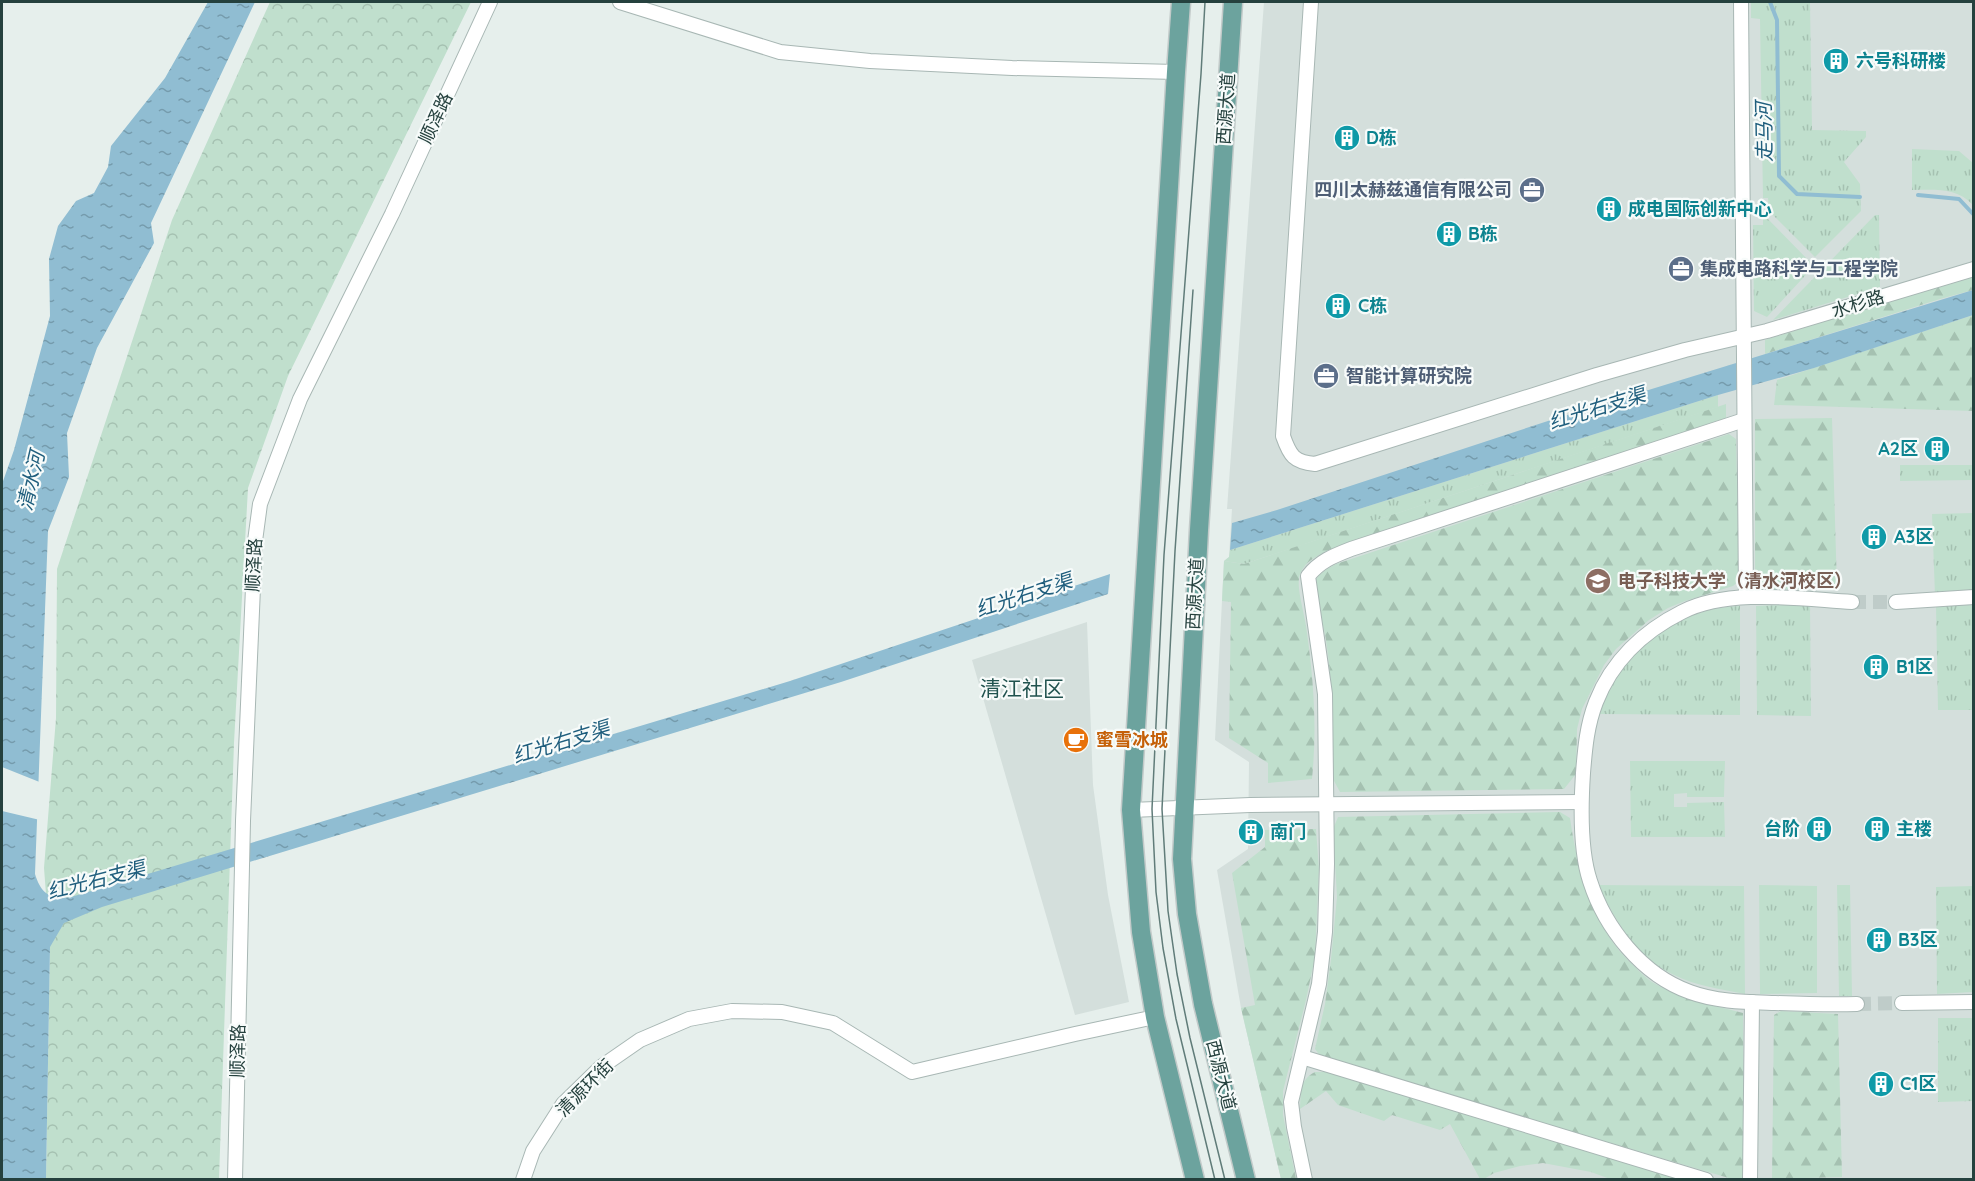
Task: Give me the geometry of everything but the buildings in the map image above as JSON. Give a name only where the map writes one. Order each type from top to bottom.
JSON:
[{"type":"main road","points":[[1181,2],[1131,810],[1141,932],[1155,1017],[1195,1179]]},
{"type":"main road","name":"西源大道","points":[[1233,2],[1199,530],[1182,859],[1187,914],[1203,1004],[1246,1179]]},
{"type":"street","name":"顺泽路","points":[[235,1179],[243,837],[255,542],[260,504],[300,399],[392,214],[490,2]]},
{"type":"street","points":[[620,2],[780,52],[870,61],[1012,68],[1176,72]]},
{"type":"street","name":"水杉路","points":[[1311,2],[1283,436],[1293,458],[1302,463],[1315,464],[1556,387],[1685,350],[1767,332],[1974,269]]},
{"type":"street","points":[[1741,2],[1746,597]]},
{"type":"street","points":[[1305,1179],[1291,1102],[1319,984],[1325,932],[1326,806],[1325,694],[1308,576],[1317,565],[1328,558],[1351,549],[1744,420]]},
{"type":"street","points":[[1852,602],[1746,597],[1719,599],[1683,611],[1645,635],[1629,650],[1605,684],[1597,700],[1589,723],[1581,802],[1589,879],[1602,909],[1624,942],[1641,962],[1658,975],[1690,993],[1723,1000],[1857,1004]]},
{"type":"street","points":[[1896,602],[1974,597]]},
{"type":"street","points":[[1131,810],[1250,805],[1581,802]]},
{"type":"street","points":[[1750,1179],[1752,1002]]},
{"type":"street","points":[[1902,1003],[1974,1002]]},
{"type":"street","name":"清源环街","points":[[523,1179],[533,1151],[563,1104],[601,1067],[640,1040],[688,1019],[732,1011],[782,1012],[832,1023],[912,1072],[1155,1017]]},
{"type":"street","points":[[1302,1057],[1706,1179]]},
{"type":"shaded area","name":"电子科技大学（清水河校区）","points":[[1264,2],[1973,2],[1973,1179],[1281,1179],[1241,1008],[1217,870],[1248,849],[1249,762],[1215,740],[1224,561],[1229,557],[1232,509],[1227,509]]},
{"type":"shaded area","points":[[1087,622],[1093,785],[1108,895],[1129,1002],[1075,1015],[972,660]]},
{"type":"green space","points":[[270,2],[471,2],[288,376],[248,488],[234,743],[219,1179],[46,1180],[50,946],[44,868],[56,718],[57,569],[172,220]]},
{"type":"green space","points":[[1751,2],[1810,2],[1812,130],[1866,131],[1866,137],[1844,162],[1860,184],[1861,211],[1815,257],[1769,211],[1768,198],[1763,198],[1760,19],[1751,18]]},
{"type":"green space","points":[[1912,149],[1959,151],[1973,163],[1973,205],[1952,192],[1912,190]]},
{"type":"green space","points":[[1763,214],[1814,266],[1767,317],[1754,311],[1753,225],[1763,225]]},
{"type":"green space","points":[[1875,215],[1879,215],[1880,287],[1773,320]]},
{"type":"green space","points":[[1973,275],[1973,290],[1765,354],[1765,340]]},
{"type":"green space","points":[[1973,315],[1973,411],[1774,405],[1777,380]]},
{"type":"green space","points":[[1718,395],[1718,407],[1244,564],[1224,561],[1229,557],[1230,550]]},
{"type":"green space","points":[[1726,404],[1726,418],[1331,549],[1316,557],[1303,568],[1299,579],[1313,688],[1312,779],[1268,783],[1268,763],[1229,738],[1231,602],[1222,601],[1224,561],[1244,564]]},
{"type":"green space","points":[[1832,418],[1837,588],[1771,589],[1759,586],[1755,579],[1755,419]]},
{"type":"green space","points":[[1729,434],[1736,439],[1739,581],[1733,586],[1668,608],[1649,620],[1616,649],[1604,665],[1582,709],[1577,729],[1576,774],[1564,789],[1340,792],[1333,779],[1332,709],[1328,657],[1325,634],[1314,591],[1315,582],[1322,573],[1336,564]]},
{"type":"green space","points":[[1900,465],[1973,465],[1973,480],[1900,481]]},
{"type":"green space","points":[[1973,513],[1973,594],[1935,595],[1932,514]]},
{"type":"green space","points":[[1810,604],[1811,716],[1757,715],[1756,606]]},
{"type":"green space","points":[[1973,605],[1973,710],[1938,710],[1936,606]]},
{"type":"green space","points":[[1740,606],[1740,715],[1599,714],[1619,672],[1630,657],[1657,634],[1672,624],[1704,611]]},
{"type":"green space","points":[[1630,761],[1725,761],[1724,797],[1687,797],[1687,793],[1674,794],[1674,807],[1687,807],[1687,803],[1724,802],[1725,837],[1631,837]]},
{"type":"green space","points":[[1560,812],[1570,818],[1577,859],[1589,899],[1620,952],[1645,977],[1663,988],[1696,1001],[1743,1013],[1744,1177],[1732,1179],[1321,1057],[1315,1049],[1325,1004],[1331,959],[1337,897],[1333,829],[1338,817]]},
{"type":"green space","points":[[1316,829],[1319,869],[1315,957],[1283,1091],[1283,1115],[1296,1179],[1281,1179],[1241,1008],[1255,1005],[1232,873],[1265,847],[1265,830]]},
{"type":"green space","points":[[1598,885],[1744,886],[1745,994],[1691,982],[1661,968],[1628,937]]},
{"type":"green space","points":[[1759,885],[1817,886],[1817,993],[1760,994]]},
{"type":"green space","points":[[1837,885],[1850,885],[1852,996],[1839,996]]},
{"type":"green space","points":[[1973,886],[1973,992],[1937,994],[1936,887]]},
{"type":"green space","points":[[1781,1011],[1838,1014],[1842,1177],[1772,1179],[1774,1015]]},
{"type":"green space","points":[[1938,1018],[1973,1018],[1973,1101],[1938,1102]]},
{"type":"green space","points":[[1315,1072],[1326,1072],[1680,1179],[1610,1179],[1591,1172],[1543,1163],[1520,1166],[1480,1179],[1450,1124],[1440,1130],[1392,1115],[1384,1121],[1338,1105],[1326,1091],[1300,1109],[1303,1083]]},
{"type":"water","name":"清水河","points":[[208,2],[255,2],[151,223],[154,243],[97,348],[67,433],[69,477],[48,531],[35,874],[40,886],[48,894],[71,897],[790,681],[1110,574],[1108,594],[841,682],[102,907],[64,923],[50,947],[46,1179],[2,1179],[2,484],[14,450],[50,316],[49,259],[58,226],[76,201],[94,193],[108,167],[111,146],[165,78]]},
{"type":"water","name":"红光右支渠","points":[[1973,290],[1973,315],[1814,368],[1718,395],[1230,550],[1232,523],[1551,420]]},
{"type":"pier","points":[[2,767],[42,783],[40,820],[2,811]]},
{"type":"waterway","name":"走马河","points":[[1770,2],[1777,20],[1779,176],[1797,194],[1860,197]]},
{"type":"waterway","name":"走马河","points":[[1918,195],[1959,199],[1974,215]]},
{"type":"tunnel","points":[[1852,602],[1896,602]]},
{"type":"tunnel","points":[[1857,1004],[1902,1003]]},
{"type":"tram line","points":[[1205,2],[1164,555],[1152,809],[1156,892],[1163,948],[1176,1019],[1215,1180]]},
{"type":"tram line","points":[[1193,290],[1175,551],[1162,809],[1168,911],[1177,974],[1190,1038],[1225,1180]]},
{"type":"place","name":"六号科研楼","points":[[1836,61]]},
{"type":"place","name":"D栋","points":[[1347,138]]},
{"type":"place","name":"四川太赫兹通信有限公司","points":[[1532,190]]},
{"type":"place","name":"成电国际创新中心","points":[[1609,209]]},
{"type":"place","name":"B栋","points":[[1449,234]]},
{"type":"place","name":"集成电路科学与工程学院","points":[[1681,269]]},
{"type":"place","name":"C栋","points":[[1338,306]]},
{"type":"place","name":"智能计算研究院","points":[[1326,376]]},
{"type":"place","name":"A2区","points":[[1937,449]]},
{"type":"place","name":"A3区","points":[[1874,537]]},
{"type":"place","name":"电子科技大学（清水河校区）","points":[[1598,581]]},
{"type":"place","name":"B1区","points":[[1876,667]]},
{"type":"place","name":"蜜雪冰城","points":[[1076,740]]},
{"type":"place","name":"台阶","points":[[1819,829]]},
{"type":"place","name":"主楼","points":[[1877,829]]},
{"type":"place","name":"南门","points":[[1251,832]]},
{"type":"place","name":"B3区","points":[[1879,940]]},
{"type":"place","name":"C1区","points":[[1881,1084]]},
{"type":"district","name":"清江社区","points":[[1022,689]]}]
